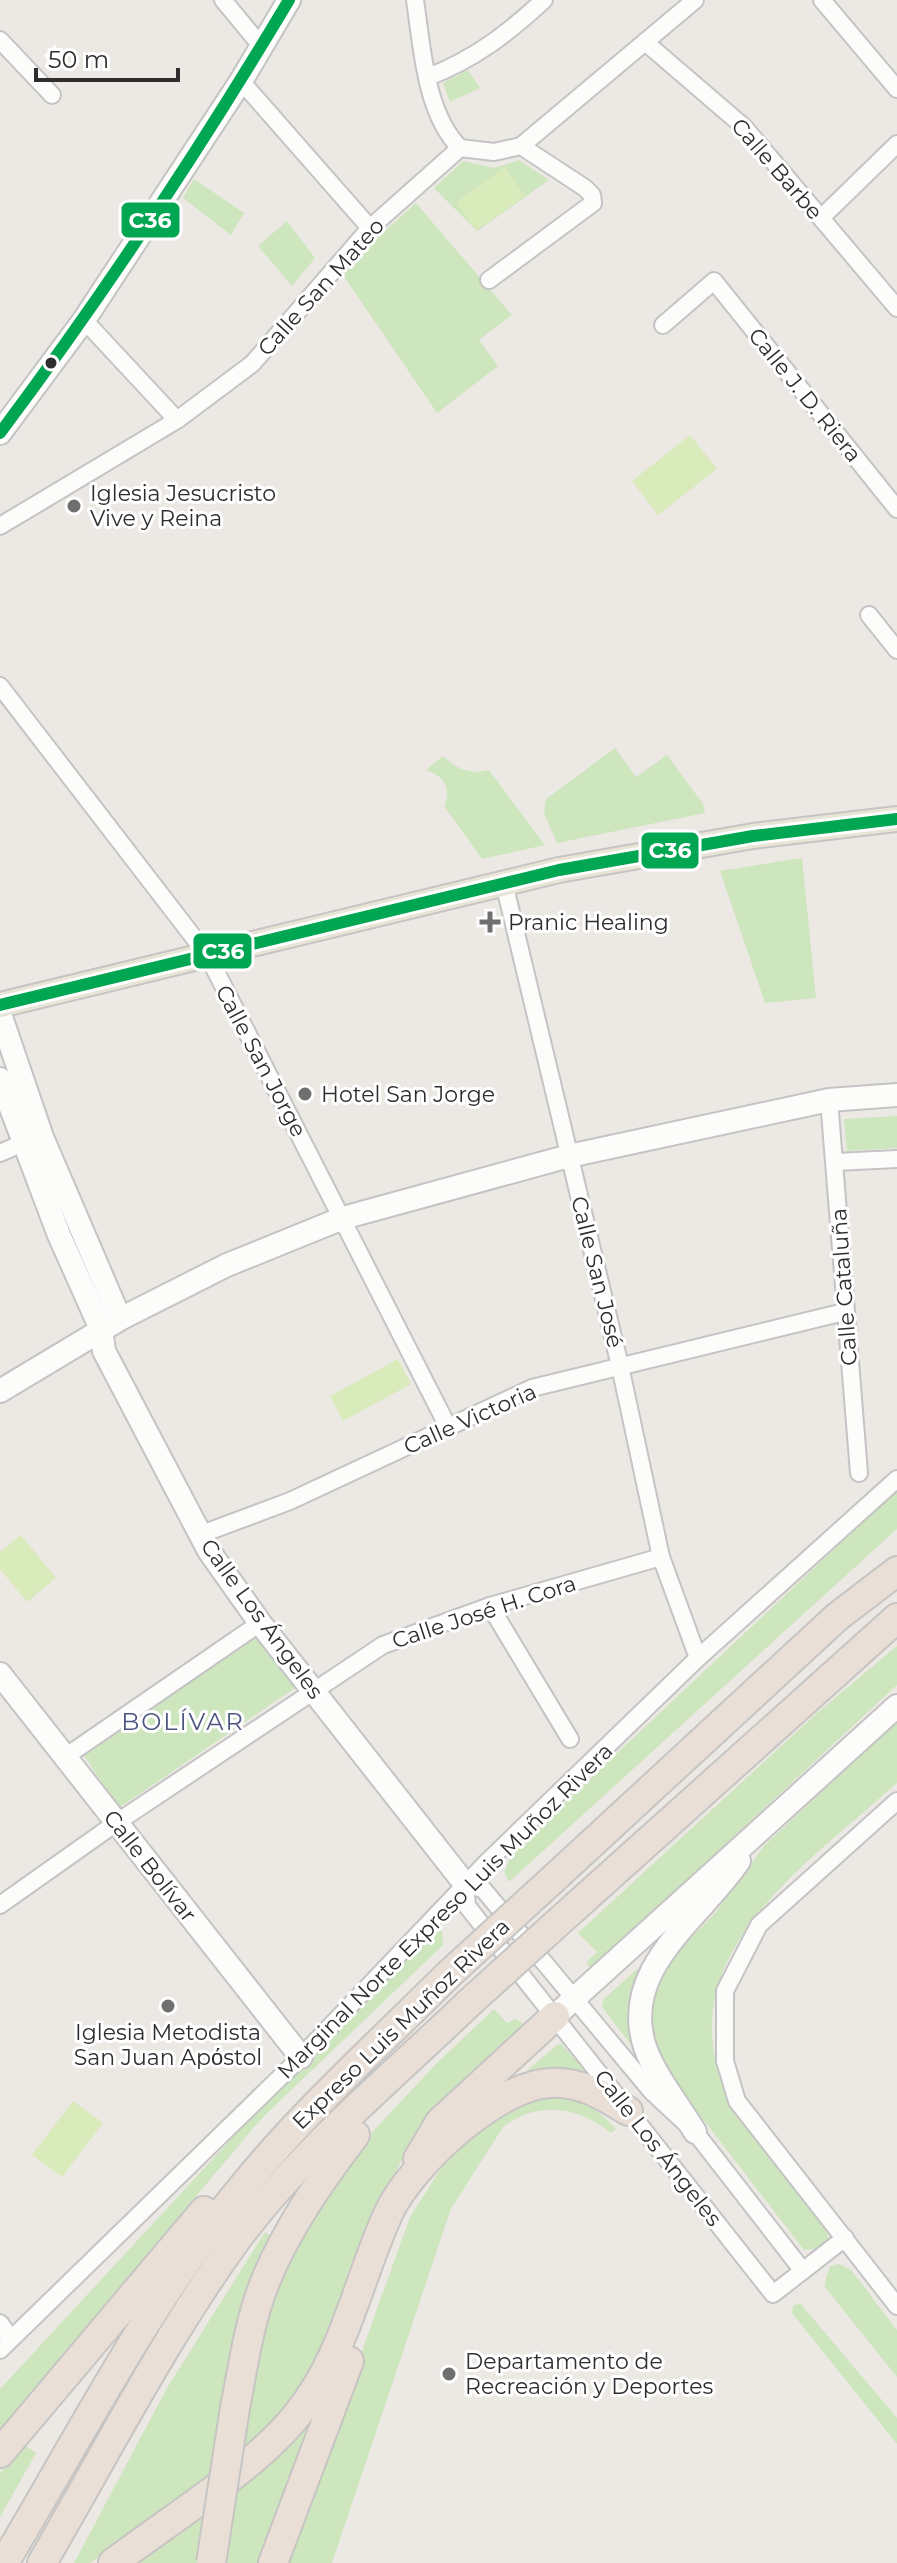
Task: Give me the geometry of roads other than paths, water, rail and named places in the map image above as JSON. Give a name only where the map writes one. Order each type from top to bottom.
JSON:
[{"type":"highway","name":"Expreso Luis Muñoz Rivera","points":[[4,2563],[189,2260],[239,2191],[286,2135],[448,1975],[837,1617],[897,1571]]},
{"type":"highway","name":"Expreso Luis Muñoz Rivera","points":[[42,2563],[188,2313],[237,2240],[298,2168],[470,2002],[897,1618]]},
{"type":"highway","points":[[273,2563],[378,2284],[410,2179],[426,2139],[440,2122],[565,2007]]},
{"type":"highway","points":[[113,2563],[272,2443],[297,2415],[320,2384],[334,2354],[390,2209],[410,2179],[478,2116],[519,2089],[553,2082],[596,2092],[628,2111]]},
{"type":"highway","points":[[211,2563],[235,2408],[254,2319],[284,2242],[331,2163],[354,2137],[385,2083]]},
{"type":"highway","points":[[0,2453],[245,2163],[286,2135]]},
{"type":"main road","points":[[0,1005],[504,883],[753,836],[897,819]]},
{"type":"street","points":[[223,0],[261,46]]},
{"type":"street","points":[[0,433],[84,320],[241,81],[289,0]]},
{"type":"street","points":[[415,0],[428,77],[449,137],[460,148],[494,152],[521,146],[695,0]]},
{"type":"street","points":[[428,77],[466,63],[544,0]]},
{"type":"street","points":[[822,0],[897,89]]},
{"type":"street","points":[[0,40],[52,95]]},
{"type":"street","name":"Calle Barbe","points":[[645,42],[744,127],[897,308]]},
{"type":"street","points":[[241,81],[370,228]]},
{"type":"street","points":[[821,218],[897,144]]},
{"type":"street","points":[[489,280],[593,203],[592,195],[585,188],[521,146]]},
{"type":"street","name":"Calle San Mateo","points":[[0,526],[177,420],[252,364],[370,228],[460,148]]},
{"type":"street","name":"Calle J. D. Riera","points":[[663,325],[714,281],[897,509]]},
{"type":"street","points":[[84,320],[177,420]]},
{"type":"street","points":[[869,615],[897,650]]},
{"type":"street","name":"Calle San Jorge","points":[[0,686],[208,956],[448,1427]]},
{"type":"street","name":"Calle San José","points":[[504,883],[620,1366],[661,1557],[698,1658]]},
{"type":"street","points":[[0,1014],[110,1324]]},
{"type":"street","points":[[0,1079],[23,1143],[110,1324]]},
{"type":"street","points":[[0,1391],[110,1324],[227,1265],[343,1218],[569,1156],[829,1100],[897,1095]]},
{"type":"street","name":"Calle Cataluña","points":[[829,1100],[859,1473]]},
{"type":"street","points":[[0,1153],[23,1143]]},
{"type":"street","points":[[835,1162],[897,1159]]},
{"type":"street","name":"Calle Victoria","points":[[199,1535],[290,1501],[532,1388],[844,1312]]},
{"type":"street","name":"Calle Los Ángeles","points":[[110,1324],[104,1351],[199,1535],[260,1623],[465,1884],[467,1906],[565,2007],[695,2132],[803,2271],[773,2294],[628,2111],[565,2007],[483,1889],[465,1884]]},
{"type":"street","name":"Marginal Norte Expreso Luis Muñoz Rivera","points":[[6,2344],[301,2057],[465,1884],[698,1658],[897,1479]]},
{"type":"street","name":"Calle José H. Cora","points":[[0,1905],[116,1823],[383,1645],[490,1606],[661,1557]]},
{"type":"street","points":[[490,1606],[570,1739]]},
{"type":"street","points":[[65,1757],[260,1623]]},
{"type":"street","name":"Calle Bolívar","points":[[0,1674],[301,2057]]},
{"type":"street","points":[[565,2007],[897,1706]]},
{"type":"street","points":[[897,1801],[759,1925],[725,1991],[725,2061],[737,2101],[897,2306]]},
{"type":"street","points":[[695,2132],[646,2050],[640,2024],[642,1997],[651,1968],[670,1942],[718,1892],[761,1829]]},
{"type":"street","points":[[803,2271],[845,2238]]},
{"type":"street","points":[[0,2323],[6,2344]]},
{"type":"place","name":"Iglesia Jesucristo Vive y Reina","points":[[74,506]]},
{"type":"place","name":"Pranic Healing","points":[[490,922]]},
{"type":"place","name":"Hotel San Jorge","points":[[305,1094]]},
{"type":"place","name":"Iglesia Metodista San Juan Apόstol","points":[[168,2006]]},
{"type":"place","name":"Departamento de Recreación y Deportes","points":[[449,2374]]},
{"type":"district","name":"BOLÍVAR","points":[[183,1721]]}]
